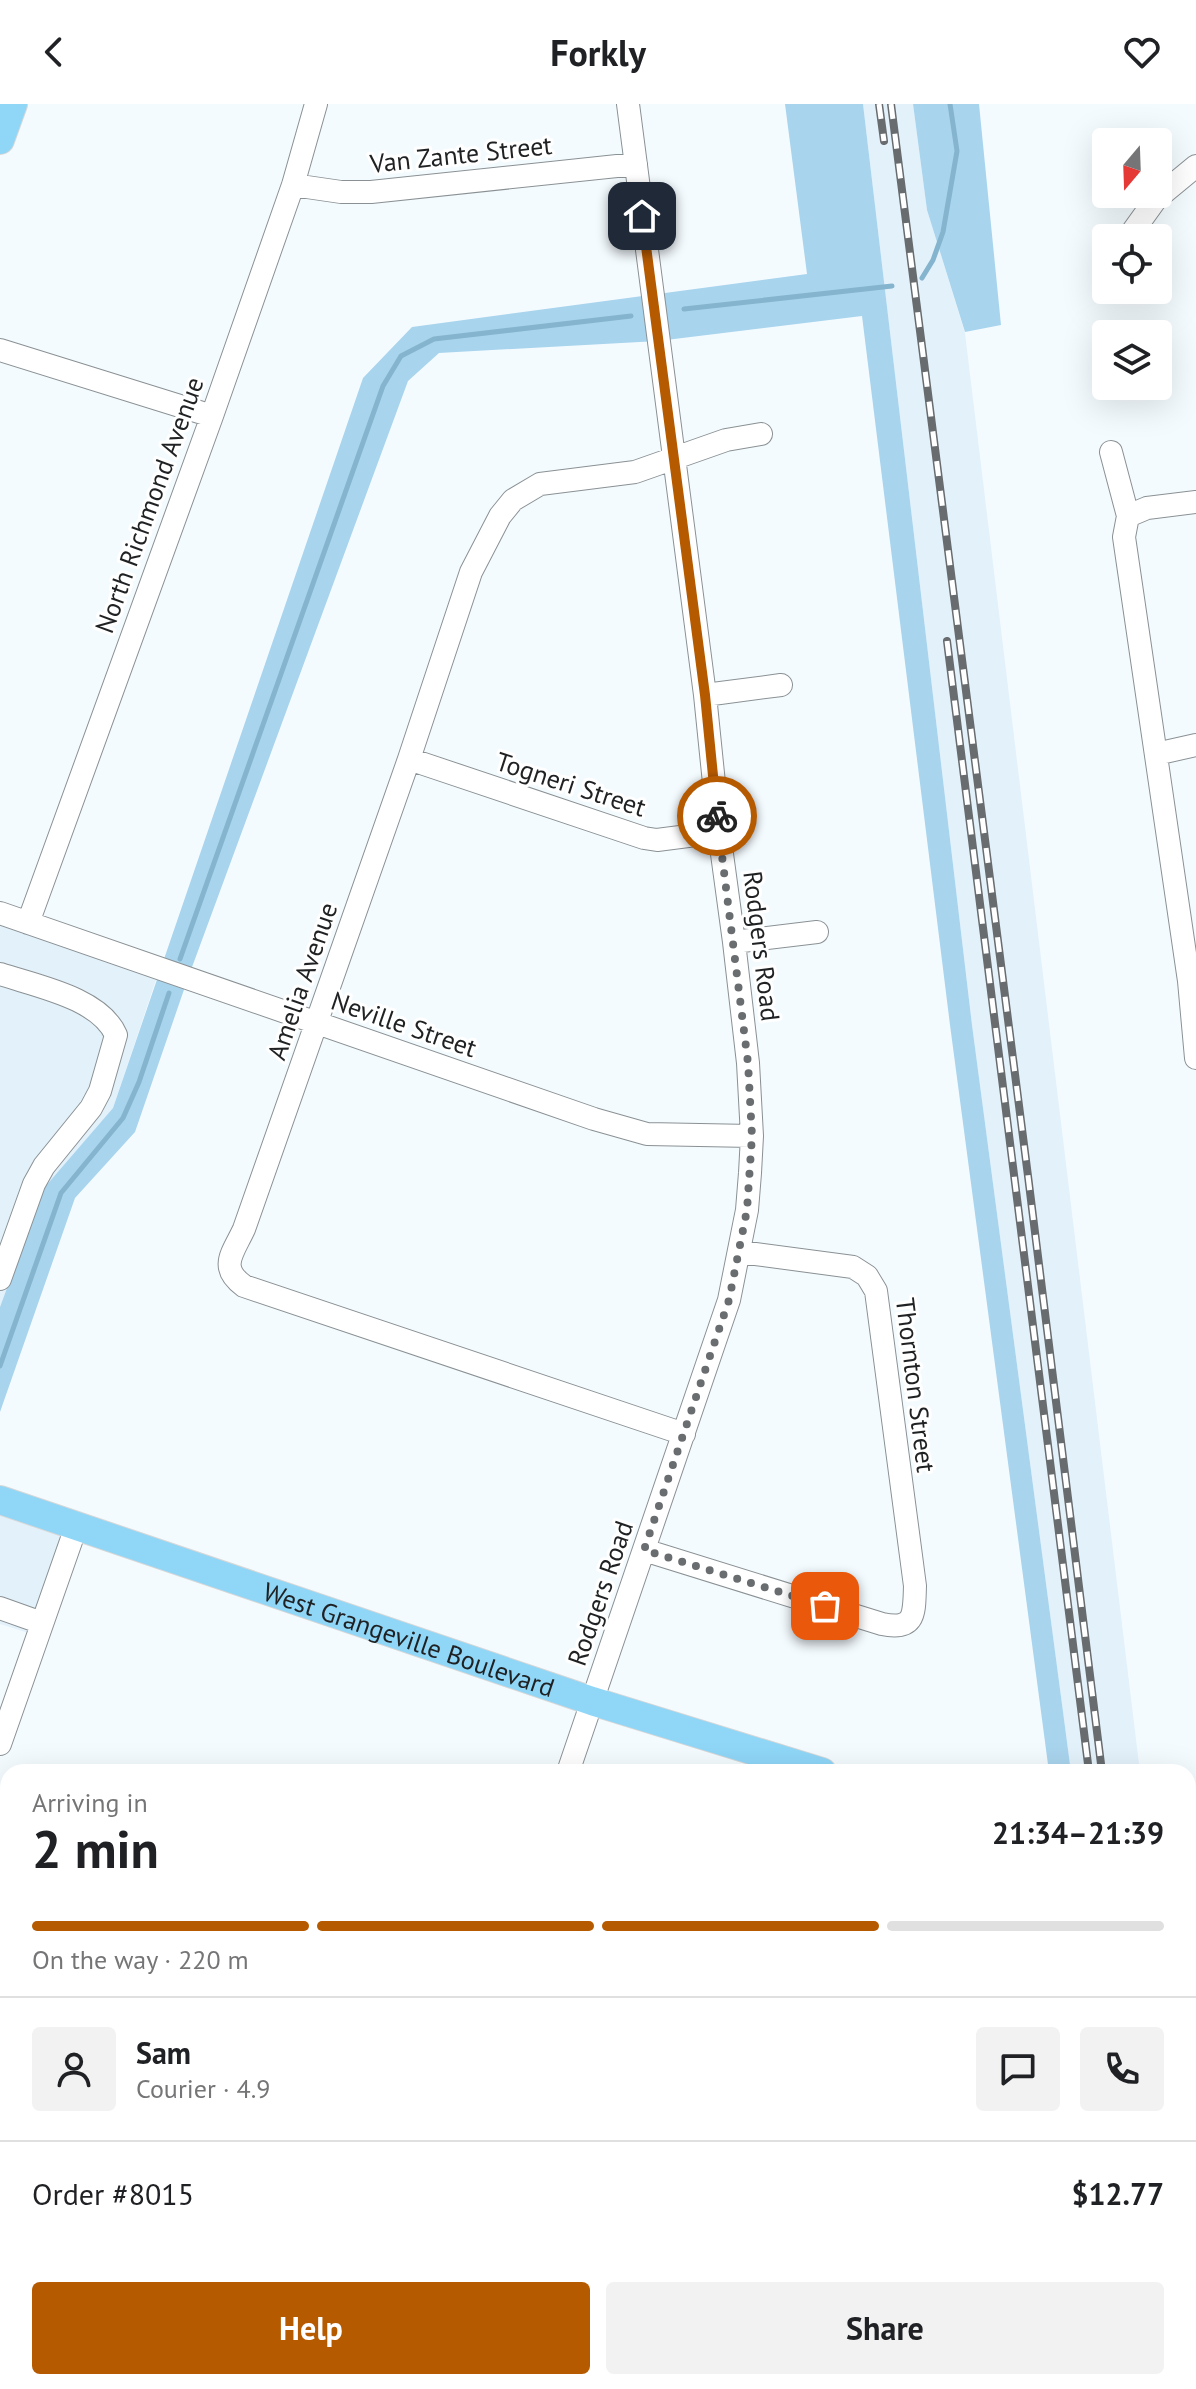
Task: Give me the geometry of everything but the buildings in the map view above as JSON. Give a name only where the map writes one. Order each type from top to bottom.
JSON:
[{"type":"main road","points":[[0,140],[13,104]]},
{"type":"main road","name":"West Grangeville Boulevard","points":[[0,1500],[592,1701],[796,1764]]},
{"type":"street","name":"North Richmond Avenue","points":[[28,923],[212,416],[293,185],[316,104]]},
{"type":"street","name":"Rodgers Road","points":[[571,1764],[729,1300],[747,1210],[752,1136],[748,1063],[705,695],[628,104]]},
{"type":"street","name":"Van Zante Street","points":[[293,185],[341,192],[371,192],[636,164]]},
{"type":"street","points":[[1138,224],[1156,199],[1196,166]]},
{"type":"street","points":[[0,350],[212,416]]},
{"type":"street","name":"Amelia Avenue","points":[[684,1434],[244,1286],[229,1271],[230,1260],[244,1229],[409,759],[471,572],[490,533],[513,500],[540,484],[635,472],[726,440],[761,434]]},
{"type":"street","points":[[1111,452],[1128,516],[1124,537],[1192,981],[1196,1058]]},
{"type":"street","points":[[1128,516],[1147,508],[1196,502]]},
{"type":"street","points":[[705,695],[781,685]]},
{"type":"street","points":[[1156,754],[1196,745]]},
{"type":"street","name":"Togneri Street","points":[[409,759],[644,838],[657,840],[719,832]]},
{"type":"street","name":"Neville Street","points":[[0,913],[594,1119],[647,1134],[752,1136]]},
{"type":"street","points":[[734,942],[817,932]]},
{"type":"street","points":[[0,974],[81,1001],[112,1024],[116,1035],[100,1091],[91,1108],[44,1166],[34,1184],[0,1279]]},
{"type":"street","name":"Thornton Street","points":[[644,1550],[899,1627],[907,1624],[914,1610],[915,1586],[876,1291],[867,1276],[853,1267],[740,1252]]},
{"type":"street","points":[[0,1744],[76,1527]]},
{"type":"street","points":[[0,1608],[42,1623]]},
{"type":"shaded area","points":[[785,104],[863,104],[972,1025],[1070,1764],[1048,1764],[950,1025],[862,316],[658,341],[439,353],[408,381],[188,978],[135,1132],[75,1198],[0,1412],[0,1307],[44,1188],[113,1108],[363,378],[412,327],[807,274]]},
{"type":"shaded area","points":[[863,104],[913,104],[927,210],[965,333],[1139,1764],[1070,1764],[972,1025]]},
{"type":"shaded area","points":[[913,104],[979,104],[1001,325],[965,332],[927,210]]},
{"type":"shaded area","points":[[0,913],[160,968],[113,1108],[44,1188],[0,1307]]},
{"type":"shaded area","points":[[0,1500],[76,1527],[38,1636],[0,1624]]},
{"type":"waterway","points":[[922,278],[933,260],[943,232],[957,151],[950,104]]},
{"type":"waterway","points":[[684,309],[892,286]]},
{"type":"waterway","points":[[180,959],[383,386],[401,356],[434,339],[631,316]]},
{"type":"waterway","points":[[0,1366],[61,1193],[123,1118],[139,1082],[169,993]]},
{"type":"railway","points":[[879,104],[884,141]]},
{"type":"railway","points":[[891,104],[1101,1764]]},
{"type":"railway","points":[[947,641],[1088,1764]]},
{"type":"way so far","points":[[717,816],[748,1063],[752,1136],[747,1210],[729,1300],[644,1550],[825,1606]]},
{"type":"route","points":[[642,216],[705,695],[717,816]]}]
